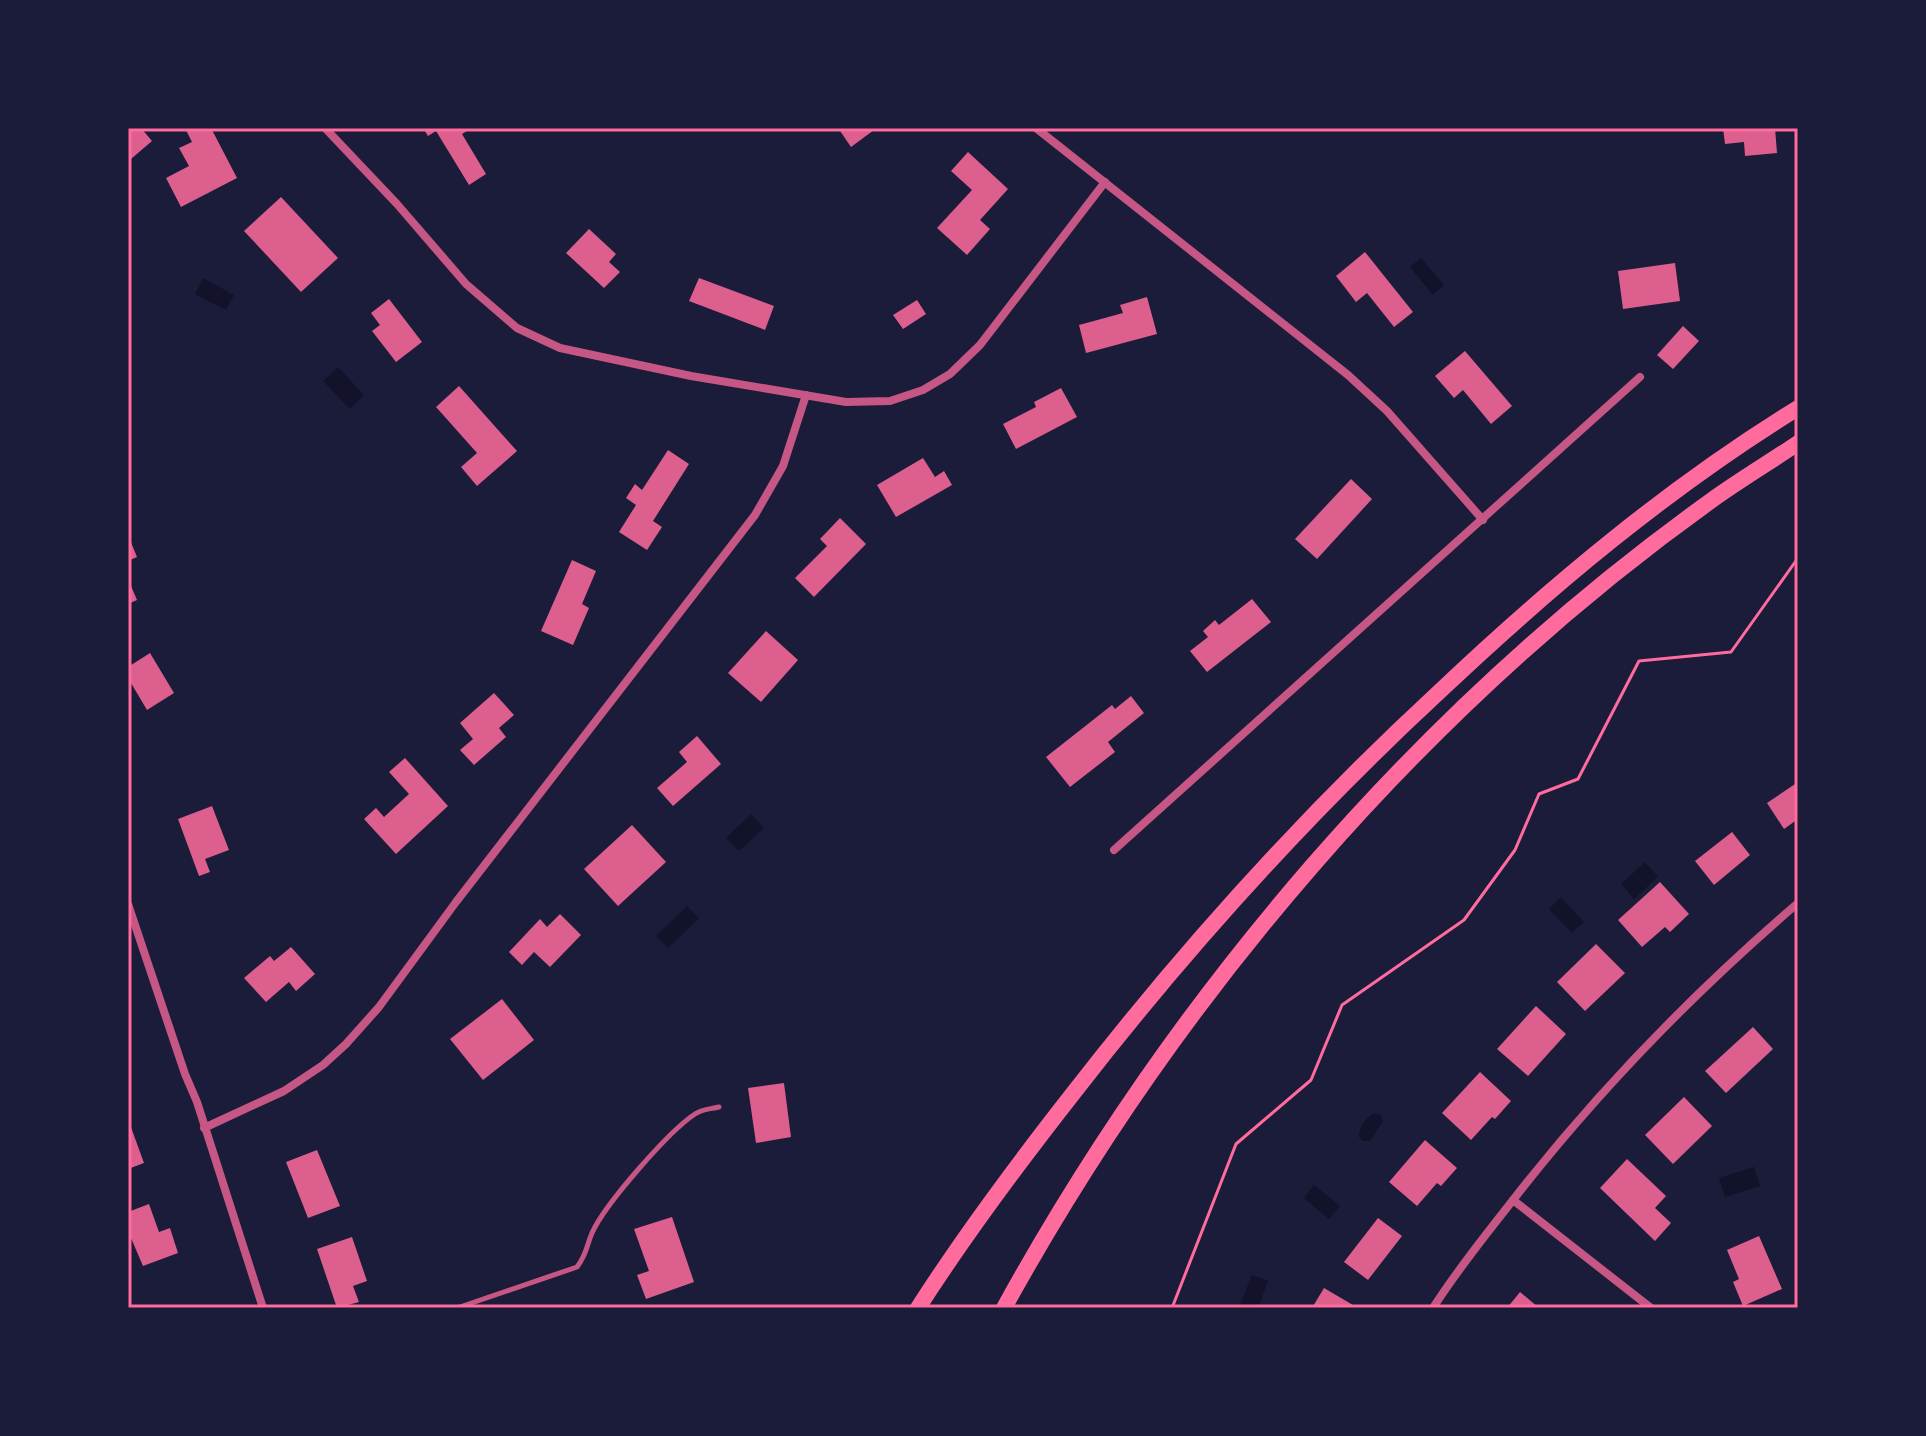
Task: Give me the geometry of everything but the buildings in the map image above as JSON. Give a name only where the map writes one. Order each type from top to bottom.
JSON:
[{"type":"highway","points":[[918,1308],[1024,1156],[1150,995],[1322,804],[1505,630],[1597,552],[1686,484],[1798,408]]},
{"type":"highway","points":[[1004,1308],[1098,1150],[1177,1035],[1259,930],[1379,793],[1513,661],[1599,588],[1712,500],[1798,443]]},
{"type":"street","points":[[325,128],[397,204],[466,284],[517,328],[560,348],[691,376],[846,402],[890,401],[923,390],[950,374],[980,345],[1105,182]]},
{"type":"street","points":[[1036,128],[1348,375],[1387,411],[1483,520]]},
{"type":"street","points":[[1114,850],[1640,377]]},
{"type":"street","points":[[204,1128],[284,1091],[323,1065],[379,1007],[755,515],[783,466],[806,395]]},
{"type":"street","points":[[1433,1308],[1479,1240],[1569,1130],[1648,1042],[1732,959],[1798,903]]},
{"type":"street","points":[[128,904],[197,1102],[263,1308]]},
{"type":"street","points":[[1513,1200],[1651,1308]]},
{"type":"lane","points":[[457,1308],[577,1267],[587,1254],[592,1234],[611,1203],[674,1130],[698,1111],[719,1107]]},
{"type":"path","points":[[1172,1308],[1236,1144],[1311,1080],[1342,1005],[1464,920],[1515,850],[1539,794],[1578,779],[1639,661],[1731,652],[1798,558]]},
{"type":"shaded area","points":[[1421,258],[1444,285],[1433,295],[1410,267]]},
{"type":"shaded area","points":[[203,278],[234,295],[226,310],[195,294]]},
{"type":"shaded area","points":[[338,367],[364,395],[350,409],[323,381]]},
{"type":"shaded area","points":[[751,814],[764,828],[739,851],[726,838]]},
{"type":"shaded area","points":[[1645,862],[1658,877],[1634,899],[1621,884]]},
{"type":"shaded area","points":[[1561,897],[1584,922],[1572,933],[1549,909]]},
{"type":"shaded area","points":[[687,906],[699,918],[668,948],[656,936]]},
{"type":"shaded area","points":[[1374,1113],[1381,1115],[1383,1121],[1370,1141],[1363,1141],[1359,1137],[1360,1129]]},
{"type":"shaded area","points":[[1754,1167],[1760,1186],[1725,1197],[1719,1178]]},
{"type":"shaded area","points":[[1314,1185],[1340,1206],[1329,1219],[1304,1198]]},
{"type":"shaded area","points":[[1252,1275],[1268,1281],[1258,1308],[1240,1305]]}]
